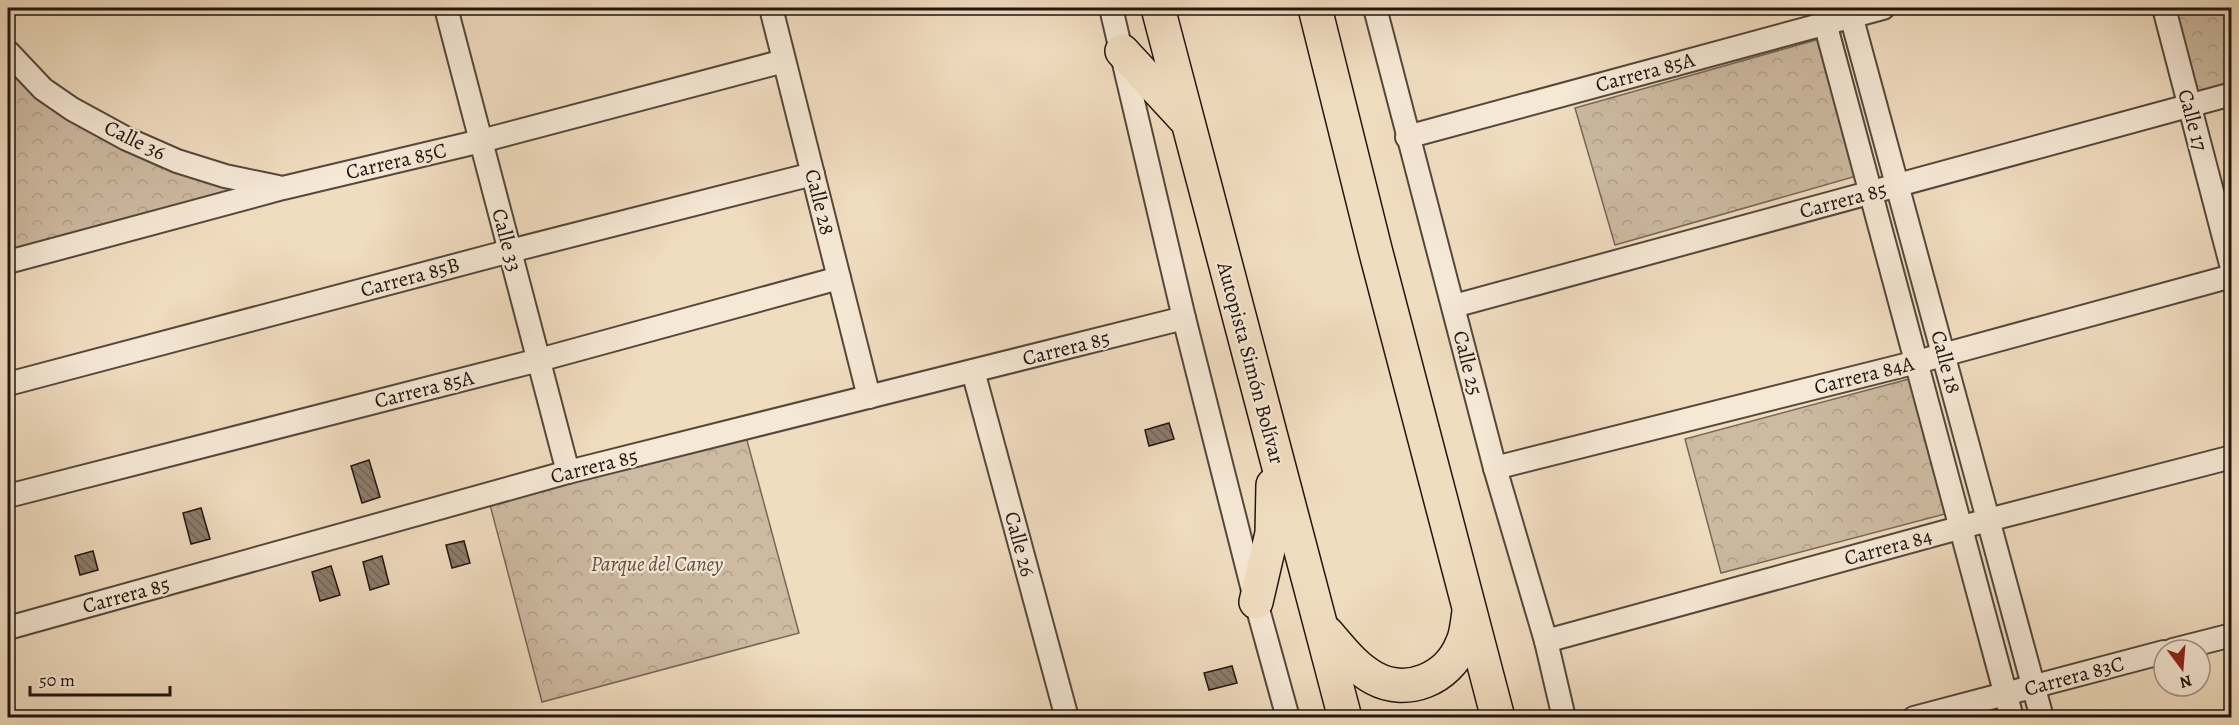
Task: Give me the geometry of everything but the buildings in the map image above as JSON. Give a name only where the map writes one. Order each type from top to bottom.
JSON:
[{"type":"highway","name":"Autopista Simón Bolívar","points":[[1158,8],[1268,429],[1324,629],[1345,717]]},
{"type":"highway","points":[[1315,8],[1377,261],[1498,717]]},
{"type":"highway","points":[[1122,51],[1186,120]]},
{"type":"highway","points":[[1256,602],[1272,533],[1274,496],[1268,429]]},
{"type":"highway","points":[[1324,629],[1359,668],[1386,683],[1406,685],[1426,681],[1451,663],[1462,645],[1469,612]]},
{"type":"street","name":"Calle 33","points":[[446,8],[568,472]]},
{"type":"street","name":"Calle 28","points":[[771,8],[869,398]]},
{"type":"street","points":[[1111,8],[1184,318],[1256,602],[1288,717]]},
{"type":"street","name":"Calle 25","points":[[1375,8],[1495,468],[1546,641],[1564,717]]},
{"type":"street","name":"Carrera 85A","points":[[1407,136],[1823,15],[1884,8]]},
{"type":"street","name":"Calle 17","points":[[2164,8],[2232,268]]},
{"type":"street","name":"Calle 18","points":[[1851,12],[2042,717]]},
{"type":"street","name":"Calle 18","points":[[1823,15],[2012,717]]},
{"type":"street","name":"Calle 36","points":[[8,52],[43,89],[72,109],[127,139],[177,161],[225,176],[283,188]]},
{"type":"street","name":"Carrera 85C","points":[[8,262],[283,188],[481,141],[784,61]]},
{"type":"street","name":"Carrera 85","points":[[1454,306],[2232,94]]},
{"type":"street","name":"Carrera 85B","points":[[8,384],[510,250],[813,174]]},
{"type":"street","name":"Carrera 84A","points":[[1495,468],[1917,362],[2232,276]]},
{"type":"street","name":"Carrera 85A","points":[[8,496],[539,360],[839,278]]},
{"type":"street","name":"Carrera 85","points":[[8,628],[568,472],[1184,318]]},
{"type":"street","name":"Calle 26","points":[[973,371],[1066,717]]},
{"type":"street","name":"Carrera 84","points":[[1546,641],[1961,527],[2232,457]]},
{"type":"street","points":[[2212,639],[2232,634]]},
{"type":"street","name":"Carrera 83C","points":[[1914,717],[2152,655]]},
{"type":"green space","points":[[2172,8],[2231,8],[2231,84],[2195,94]]},
{"type":"green space","points":[[1823,38],[1860,175],[1615,245],[1575,108]]},
{"type":"green space","points":[[8,52],[127,139],[283,188],[8,262]]},
{"type":"green space","points":[[1909,379],[1945,514],[1721,573],[1685,439]]},
{"type":"green space","name":"Parque del Caney","points":[[745,433],[799,633],[542,702],[489,501]]}]
